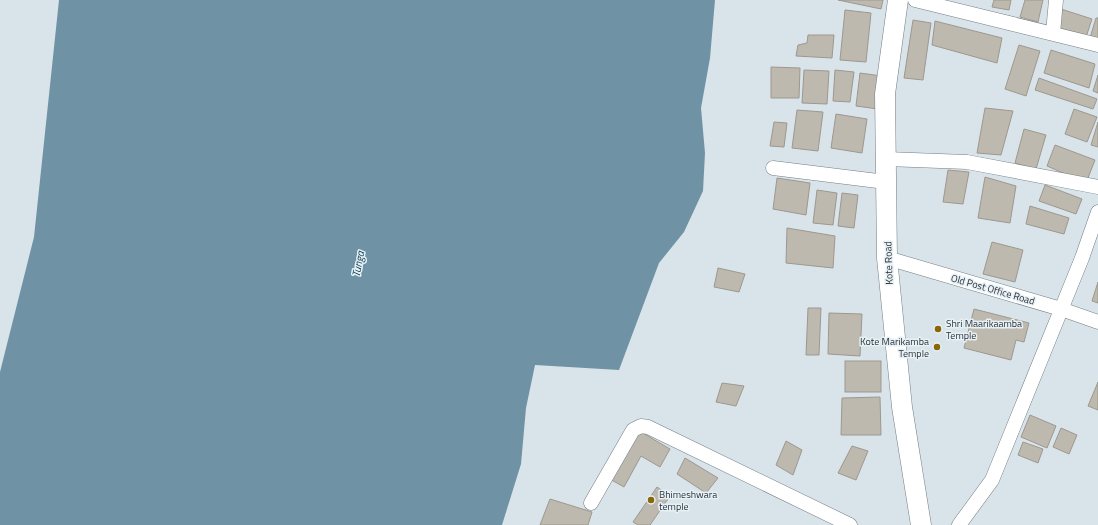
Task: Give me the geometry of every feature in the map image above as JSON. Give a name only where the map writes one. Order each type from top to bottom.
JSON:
[{"type":"street","name":"Kote Road","points":[[898,0],[885,94],[887,258],[902,407],[920,525]]},
{"type":"street","points":[[915,0],[1098,45]]},
{"type":"street","points":[[1052,33],[1056,0]]},
{"type":"street","points":[[886,159],[966,162],[1098,187]]},
{"type":"street","points":[[773,168],[886,182]]},
{"type":"street","points":[[959,525],[992,480],[1061,309],[1098,212]]},
{"type":"street","name":"Old Post Office Road","points":[[887,258],[1061,309],[1098,322]]},
{"type":"street","points":[[591,503],[633,430],[642,426],[648,427],[850,525]]},
{"type":"water","name":"Tunga","points":[[59,0],[715,0],[710,58],[701,108],[705,153],[703,191],[684,232],[659,263],[619,370],[535,365],[526,408],[521,464],[502,525],[0,525],[0,372],[34,237]]},
{"type":"building","points":[[838,0],[883,0],[881,9]]},
{"type":"building","points":[[994,0],[1011,0],[1009,10],[992,7]]},
{"type":"building","points":[[1025,0],[1043,0],[1038,22],[1020,17]]},
{"type":"building","points":[[1061,9],[1092,19],[1086,37],[1055,28]]},
{"type":"building","points":[[845,10],[871,13],[866,62],[840,60]]},
{"type":"building","points":[[1096,18],[1098,18],[1098,41],[1090,38]]},
{"type":"building","points":[[913,20],[931,23],[923,80],[904,78]]},
{"type":"building","points":[[935,21],[1002,38],[997,63],[932,45]]},
{"type":"building","points":[[808,35],[834,35],[832,58],[796,56],[798,45],[807,43]]},
{"type":"building","points":[[1019,45],[1040,51],[1026,96],[1005,89]]},
{"type":"building","points":[[1051,50],[1095,64],[1089,88],[1044,73]]},
{"type":"building","points":[[771,67],[800,68],[799,98],[771,98]]},
{"type":"building","points":[[804,70],[829,71],[827,104],[802,103]]},
{"type":"building","points":[[835,70],[854,72],[850,102],[833,101]]},
{"type":"building","points":[[860,73],[882,76],[878,109],[856,106]]},
{"type":"building","points":[[1098,75],[1098,93],[1093,91]]},
{"type":"building","points":[[1039,78],[1097,99],[1093,109],[1035,90]]},
{"type":"building","points":[[985,108],[1013,111],[1001,155],[977,153]]},
{"type":"building","points":[[1074,109],[1097,117],[1087,142],[1065,134]]},
{"type":"building","points":[[797,110],[823,112],[818,151],[792,148]]},
{"type":"building","points":[[836,114],[867,119],[862,153],[831,148]]},
{"type":"building","points":[[774,122],[787,123],[784,147],[770,146]]},
{"type":"building","points":[[1098,122],[1098,147],[1091,145]]},
{"type":"building","points":[[1024,129],[1046,135],[1036,169],[1015,163]]},
{"type":"building","points":[[1055,145],[1095,160],[1086,183],[1047,166]]},
{"type":"building","points":[[948,170],[969,172],[963,204],[943,202]]},
{"type":"building","points":[[985,177],[1016,186],[1010,223],[978,218]]},
{"type":"building","points":[[777,178],[810,183],[806,215],[773,209]]},
{"type":"building","points":[[1045,185],[1082,199],[1076,214],[1039,201]]},
{"type":"building","points":[[817,190],[837,193],[833,225],[813,223]]},
{"type":"building","points":[[842,193],[858,195],[854,228],[838,226]]},
{"type":"building","points":[[1030,206],[1069,218],[1064,234],[1026,224]]},
{"type":"building","points":[[787,228],[835,236],[833,268],[786,263]]},
{"type":"building","points":[[992,242],[1023,250],[1015,282],[983,274]]},
{"type":"building","points":[[718,268],[745,274],[739,292],[714,287]]},
{"type":"building","points":[[1098,282],[1098,303],[1092,301]]},
{"type":"building","points":[[808,308],[821,308],[819,355],[806,355]]},
{"type":"building","points":[[974,309],[1029,323],[1024,342],[1016,340],[1011,360],[964,348]]},
{"type":"building","points":[[829,313],[862,314],[860,356],[828,354]]},
{"type":"building","points":[[845,361],[881,361],[881,392],[845,392]]},
{"type":"building","points":[[1098,382],[1098,410],[1088,406]]},
{"type":"building","points":[[722,383],[744,386],[736,406],[716,402]]},
{"type":"building","points":[[880,397],[881,435],[841,435],[842,398]]},
{"type":"building","points":[[1030,415],[1056,426],[1047,448],[1021,437]]},
{"type":"building","points":[[1061,428],[1077,435],[1069,454],[1053,447]]},
{"type":"building","points":[[636,429],[670,449],[660,467],[641,456],[624,487],[608,478]]},
{"type":"building","points":[[786,441],[802,450],[793,475],[776,465]]},
{"type":"building","points":[[1023,442],[1043,449],[1038,463],[1018,455]]},
{"type":"building","points":[[852,446],[868,451],[856,480],[838,473]]},
{"type":"building","points":[[685,458],[718,478],[706,493],[677,474]]},
{"type":"building","points":[[657,487],[670,496],[650,525],[638,525],[633,522]]},
{"type":"building","points":[[550,499],[592,512],[588,525],[540,525]]},
{"type":"place","name":"Shri Maarikaamba Temple","points":[[938,329]]},
{"type":"place","name":"Kote Marikamba Temple","points":[[937,347]]},
{"type":"place","name":"Bhimeshwara temple","points":[[651,500]]}]
